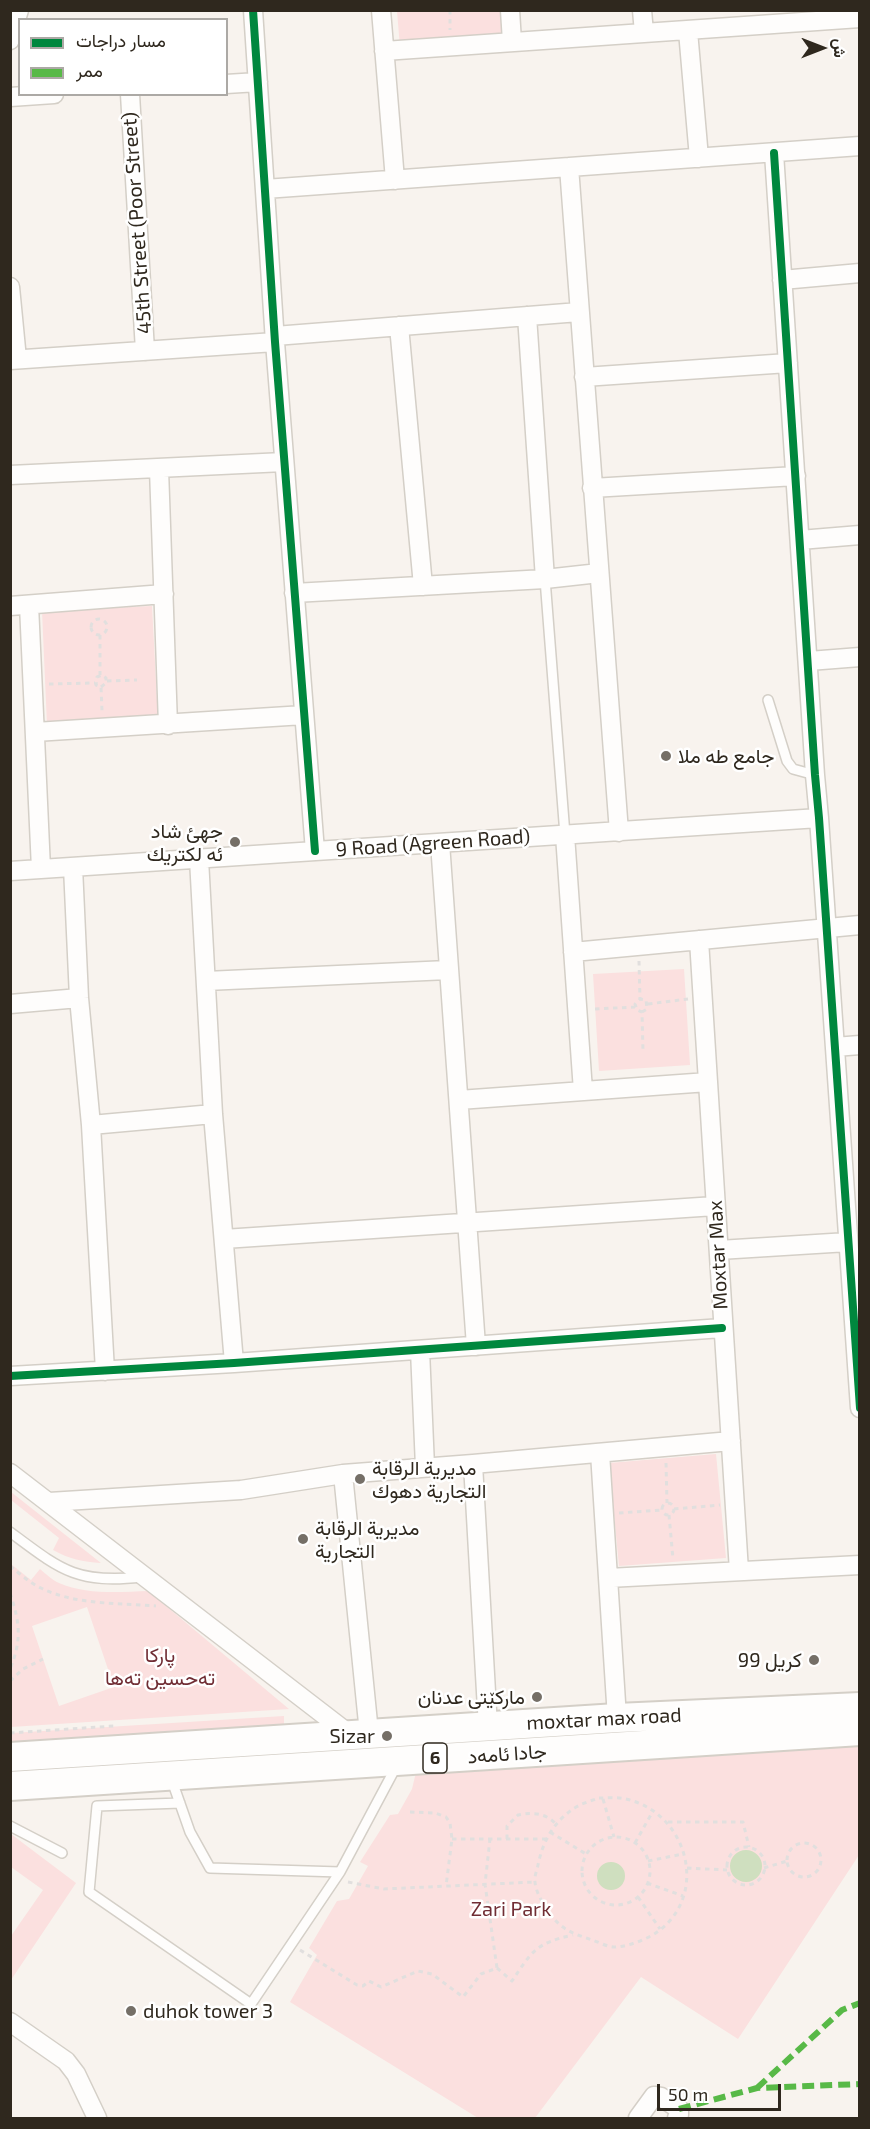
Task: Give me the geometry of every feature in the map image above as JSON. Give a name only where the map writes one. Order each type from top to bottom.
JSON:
[{"type":"main road","name":"moxtar max road","points":[[359,1734],[617,1718],[860,1707]]},
{"type":"main road","name":"جادا ئامەد","points":[[10,1786],[860,1731]]},
{"type":"main road","name":"6","points":[[10,1757],[359,1734]]},
{"type":"street","points":[[10,40],[19,10]]},
{"type":"street","points":[[253,10],[284,462],[315,851]]},
{"type":"street","points":[[381,10],[394,180]]},
{"type":"street","points":[[510,10],[512,42]]},
{"type":"street","points":[[642,10],[644,33]]},
{"type":"street","points":[[384,51],[688,31],[838,15],[860,18]]},
{"type":"street","points":[[688,31],[699,158]]},
{"type":"street","points":[[228,84],[258,82]]},
{"type":"street","name":"45th Street (Poor Street)","points":[[129,96],[146,351]]},
{"type":"street","points":[[265,189],[860,147]]},
{"type":"street","points":[[774,153],[848,1242],[857,1316],[860,1408]]},
{"type":"street","points":[[569,167],[619,832]]},
{"type":"street","points":[[782,280],[860,273]]},
{"type":"street","points":[[10,287],[14,359],[146,351],[399,326],[579,312]]},
{"type":"street","points":[[527,316],[545,579]]},
{"type":"street","points":[[399,326],[423,586]]},
{"type":"street","points":[[584,377],[788,363]]},
{"type":"street","points":[[10,475],[284,462]]},
{"type":"street","points":[[159,469],[168,725]]},
{"type":"street","points":[[592,488],[796,476]]},
{"type":"street","points":[[800,540],[860,535]]},
{"type":"street","points":[[294,593],[545,579],[599,573]]},
{"type":"street","points":[[41,869],[35,732],[20,605],[164,594]]},
{"type":"street","points":[[808,661],[860,657]]},
{"type":"street","points":[[35,732],[304,716]]},
{"type":"street","name":"9 Road (Agreen Road)","points":[[10,871],[819,818]]},
{"type":"street","points":[[565,835],[583,1091]]},
{"type":"street","points":[[440,843],[476,1346]]},
{"type":"street","points":[[199,859],[213,1114],[234,1363]]},
{"type":"street","points":[[73,867],[79,998],[91,1125],[105,1371]]},
{"type":"street","points":[[573,952],[860,925]]},
{"type":"street","name":"Moxtar Max","points":[[699,940],[739,1571]]},
{"type":"street","points":[[206,981],[448,970]]},
{"type":"street","points":[[10,1004],[79,998]]},
{"type":"street","points":[[835,1047],[860,1046]]},
{"type":"street","points":[[459,1100],[708,1082]]},
{"type":"street","points":[[91,1125],[213,1114]]},
{"type":"street","points":[[224,1239],[715,1206]]},
{"type":"street","points":[[719,1250],[848,1242]]},
{"type":"street","points":[[10,1376],[234,1363],[722,1328]]},
{"type":"street","points":[[420,1350],[425,1467]]},
{"type":"street","points":[[49,1502],[241,1490],[343,1474],[731,1441]]},
{"type":"street","points":[[600,1453],[617,1718]]},
{"type":"street","points":[[473,1464],[488,1727]]},
{"type":"street","points":[[10,1473],[142,1577],[359,1734]]},
{"type":"street","points":[[343,1474],[359,1734]]},
{"type":"street","points":[[608,1578],[860,1565]]},
{"type":"street","points":[[10,2022],[66,2061],[76,2074],[97,2118]]},
{"type":"street","points":[[638,2118],[654,2096],[661,2097],[678,2109],[677,2118]]},
{"type":"lane","points":[[545,579],[565,835]]},
{"type":"lane","points":[[768,700],[787,761],[793,769],[815,775]]},
{"type":"lane","points":[[10,1532],[54,1564],[78,1575],[112,1580],[142,1577]]},
{"type":"lane","points":[[180,1803],[97,1806],[89,1892],[251,2004],[337,1876],[400,1761]]},
{"type":"lane","points":[[170,1776],[190,1832],[210,1868],[337,1876]]},
{"type":"lane","points":[[10,1826],[62,1853]]},
{"type":"path","points":[[98,619],[104,620],[107,627],[100,635],[93,633],[91,628],[93,621],[98,619]]},
{"type":"path","points":[[95,683],[100,675],[100,635]]},
{"type":"path","points":[[100,675],[107,681]]},
{"type":"path","points":[[107,681],[137,680]]},
{"type":"path","points":[[101,687],[106,685],[107,681]]},
{"type":"path","points":[[49,684],[95,683],[101,687]]},
{"type":"path","points":[[101,687],[102,728]]},
{"type":"path","points":[[635,1007],[636,1002],[640,999],[639,946]]},
{"type":"path","points":[[648,1004],[703,997]]},
{"type":"path","points":[[640,999],[646,1000],[648,1004]]},
{"type":"path","points":[[642,1012],[647,1009],[648,1004]]},
{"type":"path","points":[[577,1010],[635,1007],[642,1012]]},
{"type":"path","points":[[642,1012],[643,1052]]},
{"type":"path","points":[[662,1510],[667,1503],[666,1447]]},
{"type":"path","points":[[667,1503],[674,1509]]},
{"type":"path","points":[[674,1509],[735,1503]]},
{"type":"path","points":[[662,1510],[668,1515],[674,1509]]},
{"type":"path","points":[[604,1514],[662,1510]]},
{"type":"path","points":[[669,1515],[674,1575]]},
{"type":"path","points":[[10,1566],[36,1586],[61,1596],[108,1603],[159,1606]]},
{"type":"path","points":[[10,1593],[19,1621],[18,1649],[10,1669]]},
{"type":"path","points":[[10,1681],[23,1669],[43,1659]]},
{"type":"path","points":[[10,1732],[117,1726]]},
{"type":"path","points":[[603,1798],[614,1837]]},
{"type":"path","points":[[603,1798],[624,1798],[653,1810],[668,1822],[681,1843],[687,1868],[683,1896],[674,1915],[660,1929],[636,1943],[612,1947],[568,1932],[551,1916],[542,1902],[535,1882],[542,1845],[555,1823],[575,1807],[603,1798]]},
{"type":"path","points":[[635,1844],[653,1810]]},
{"type":"path","points":[[410,1812],[435,1813],[446,1817],[450,1822],[452,1839],[446,1886]]},
{"type":"path","points":[[507,1839],[507,1826],[518,1815],[542,1814],[555,1823]]},
{"type":"path","points":[[668,1822],[743,1822],[749,1847]]},
{"type":"path","points":[[550,1832],[586,1854]]},
{"type":"path","points":[[614,1837],[635,1844],[643,1851],[650,1872],[647,1884],[638,1897],[623,1905],[612,1905],[592,1896],[582,1876],[586,1854],[603,1840],[614,1837]]},
{"type":"path","points":[[452,1839],[546,1839]]},
{"type":"path","points":[[490,1839],[485,1884],[497,1968],[512,1981],[534,1949],[551,1940],[575,1935]]},
{"type":"path","points":[[805,1843],[815,1847],[821,1857],[816,1872],[806,1877],[795,1874],[788,1866],[787,1860],[794,1846],[805,1843]]},
{"type":"path","points":[[743,1847],[749,1847],[760,1853],[764,1859],[764,1868],[757,1881],[746,1885],[734,1881],[728,1870],[729,1858],[732,1853],[743,1847]]},
{"type":"path","points":[[648,1861],[683,1854]]},
{"type":"path","points":[[764,1868],[787,1860]]},
{"type":"path","points":[[687,1868],[728,1870]]},
{"type":"path","points":[[337,1876],[384,1888],[535,1882]]},
{"type":"path","points":[[647,1884],[683,1896]]},
{"type":"path","points":[[638,1897],[660,1929]]},
{"type":"path","points":[[291,1944],[357,1985],[363,1986],[369,1981],[381,1987],[418,1971],[432,1974],[463,1996],[481,1974],[497,1968]]},
{"type":"green space","points":[[397,11],[502,11],[504,39],[400,47]]},
{"type":"green space","points":[[152,606],[158,720],[47,725],[42,611]]},
{"type":"green space","points":[[684,969],[690,1065],[599,1071],[593,974]]},
{"type":"green space","points":[[716,1454],[726,1558],[619,1566],[609,1463]]},
{"type":"green space","points":[[11,1492],[101,1563],[76,1560],[53,1550],[59,1538],[11,1500]]},
{"type":"green space","name":"پارکا تەحسین تەها","points":[[11,1564],[31,1580],[40,1569],[56,1582],[69,1587],[103,1592],[148,1591],[289,1709],[11,1727]],"holes":[[[87,1607],[114,1687],[59,1706],[32,1626]]]},
{"type":"green space","points":[[284,1716],[284,1728],[11,1745],[11,1733]]},
{"type":"green space","name":"Zari Park","points":[[859,1743],[859,1855],[738,2039],[641,1977],[535,2118],[478,2118],[290,2002],[317,1955],[309,1948],[337,1901],[349,1899],[368,1866],[360,1862],[390,1815],[398,1814],[412,1789],[417,1768]]},
{"type":"green space","points":[[11,1834],[76,1883],[11,1980],[11,1936],[43,1890],[11,1867]]},
{"type":"shaded area","points":[[746,1850],[757,1855],[762,1866],[757,1877],[746,1882],[735,1877],[730,1866],[735,1855]]},
{"type":"shaded area","points":[[611,1862],[621,1866],[625,1876],[621,1886],[611,1890],[601,1886],[597,1876],[601,1866]]},
{"type":"marked path","points":[[757,2088],[842,2010],[860,2003]]},
{"type":"marked path","points":[[679,2109],[757,2088],[860,2084]]},
{"type":"cycle path","points":[[253,10],[275,342],[315,851]]},
{"type":"cycle path","points":[[774,153],[860,1408]]},
{"type":"cycle path","points":[[10,1376],[234,1363],[722,1328]]},
{"type":"place","name":"جامع طه ملا","points":[[666,756]]},
{"type":"place","name":"جهئ شاد ئه لكتريك","points":[[235,842]]},
{"type":"place","name":"مديرية الرقابة التجارية دهوك","points":[[360,1479]]},
{"type":"place","name":"مديرية الرقابة التجارية","points":[[303,1539]]},
{"type":"place","name":"99 كريل","points":[[814,1660]]},
{"type":"place","name":"مارکێتی عدنان","points":[[537,1697]]},
{"type":"place","name":"Sizar","points":[[387,1736]]},
{"type":"place","name":"duhok tower 3","points":[[131,2011]]}]
